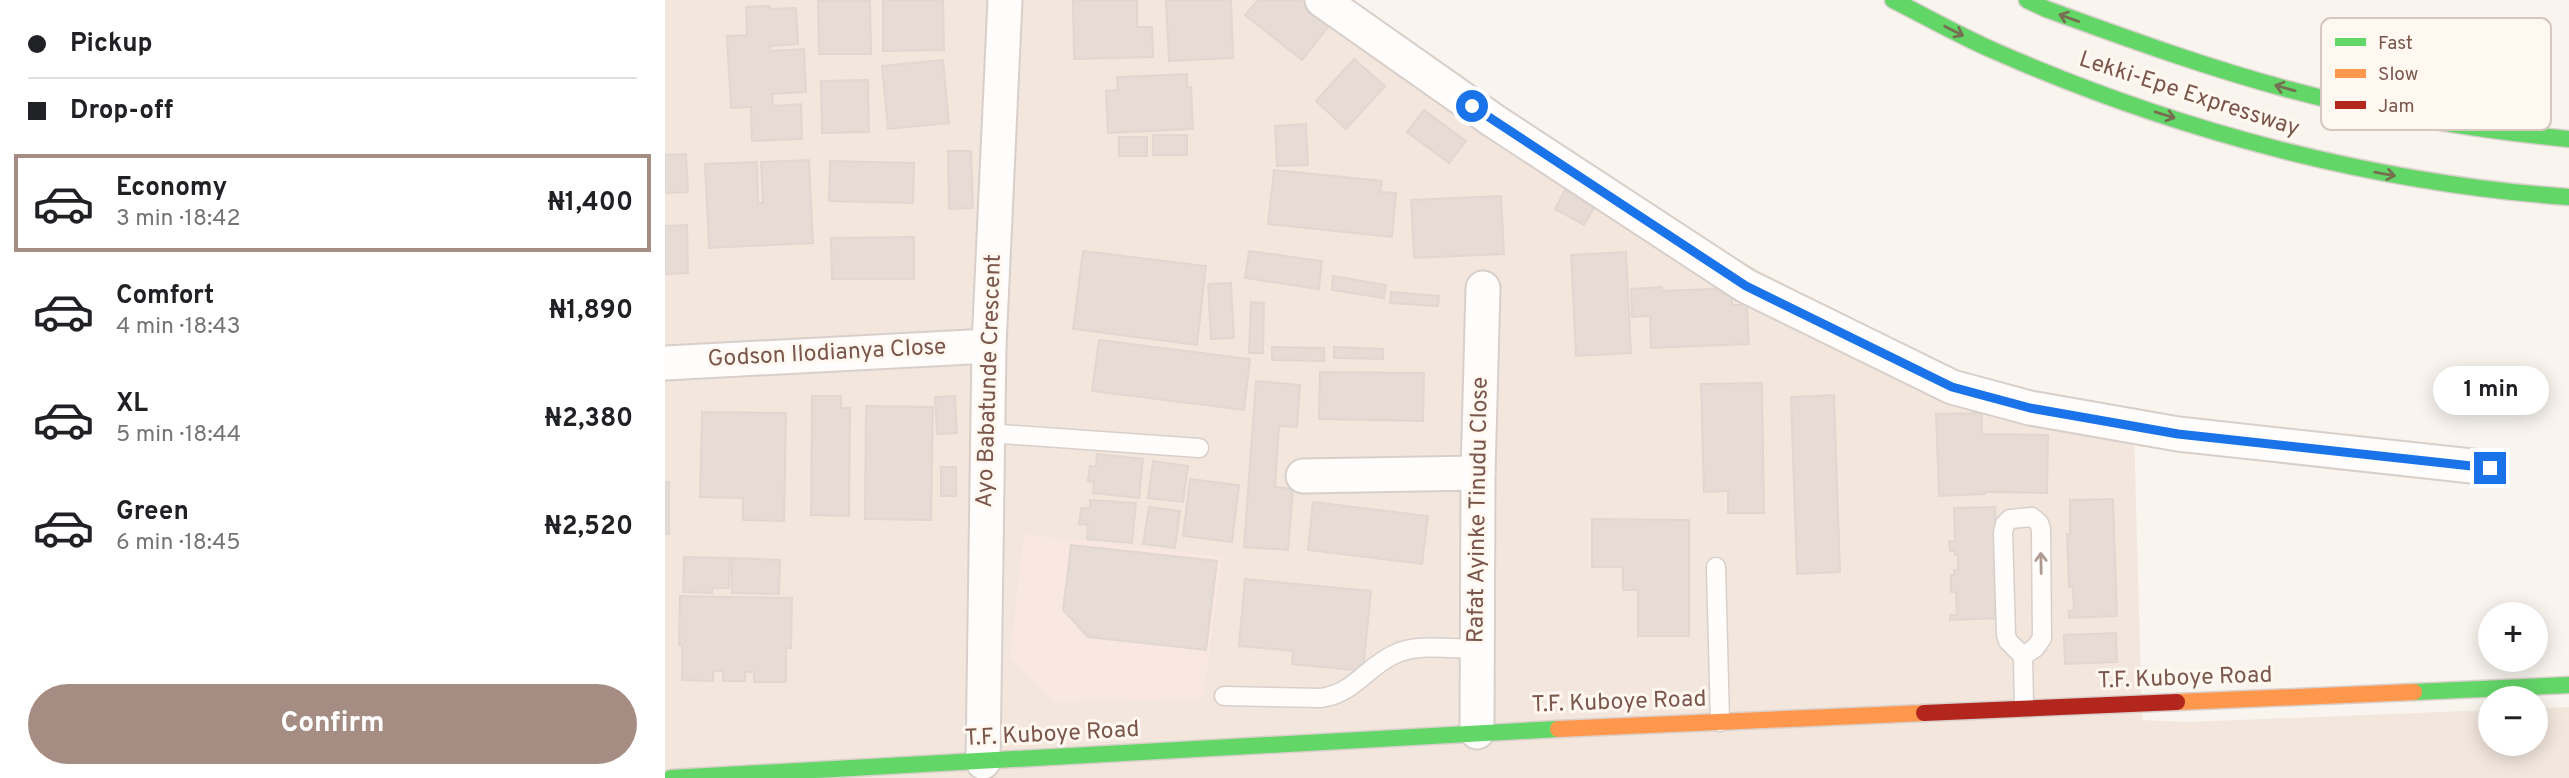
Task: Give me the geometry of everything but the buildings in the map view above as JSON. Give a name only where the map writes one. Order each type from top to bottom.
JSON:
[{"type":"main road","name":"Lekki-Epe Expressway","points":[[1893,0],[1996,52],[2124,102],[2259,144],[2383,174],[2527,194],[2569,197]]},
{"type":"main road","name":"Lekki-Epe Expressway","points":[[2027,0],[2171,54],[2321,97]]},
{"type":"main road","name":"Lekki-Epe Expressway","points":[[2498,130],[2569,139]]},
{"type":"main road","name":"T.F. Kuboye Road","points":[[673,778],[1477,732],[2569,685]]},
{"type":"street","name":"Ayo Babatunde Crescent","points":[[983,762],[989,346],[1005,0]]},
{"type":"street","points":[[1322,0],[1494,121],[1746,286],[1952,387],[2030,408],[2178,434],[2490,468]]},
{"type":"street","name":"Rafat Ayinke Tinudu Close","points":[[1477,732],[1478,472],[1483,288]]},
{"type":"street","name":"Godson Ilodianya Close","points":[[665,363],[989,346]]},
{"type":"street","points":[[1303,476],[1478,472]]},
{"type":"lane","points":[[987,433],[1199,448]]},
{"type":"lane","points":[[2022,656],[2035,648],[2042,638],[2041,529],[2032,517],[2010,519],[2005,524],[2003,533],[2006,635],[2022,656],[2024,708]]},
{"type":"lane","points":[[1716,568],[1720,722]]},
{"type":"lane","points":[[1224,696],[1321,698],[1336,695],[1352,687],[1396,654],[1415,649],[1477,649]]},
{"type":"shaded area","points":[[665,0],[1335,0],[1675,225],[2017,410],[2134,430],[2142,720],[2189,722],[2478,710],[2478,756],[2548,756],[2548,708],[2569,707],[2569,778],[665,778]]},
{"type":"shaded area","points":[[1024,534],[1222,557],[1203,698],[1056,703],[1010,656]]},
{"type":"traffic: fast","points":[[1893,0],[1984,46],[2065,80],[2205,129],[2349,166],[2422,180],[2569,197]]},
{"type":"traffic: fast","points":[[2027,0],[2196,62],[2321,98]]},
{"type":"traffic: fast","points":[[2492,130],[2569,139]]},
{"type":"traffic: fast","points":[[2414,692],[2569,685]]},
{"type":"traffic: fast","points":[[671,778],[1558,729]]},
{"type":"traffic: slow","points":[[2177,702],[2414,692]]},
{"type":"traffic: slow","points":[[1558,729],[1924,713]]},
{"type":"traffic: jam","points":[[1924,713],[2177,702]]},
{"type":"route","points":[[1472,106],[1746,286],[1952,387],[2030,408],[2178,434],[2490,468]]}]
